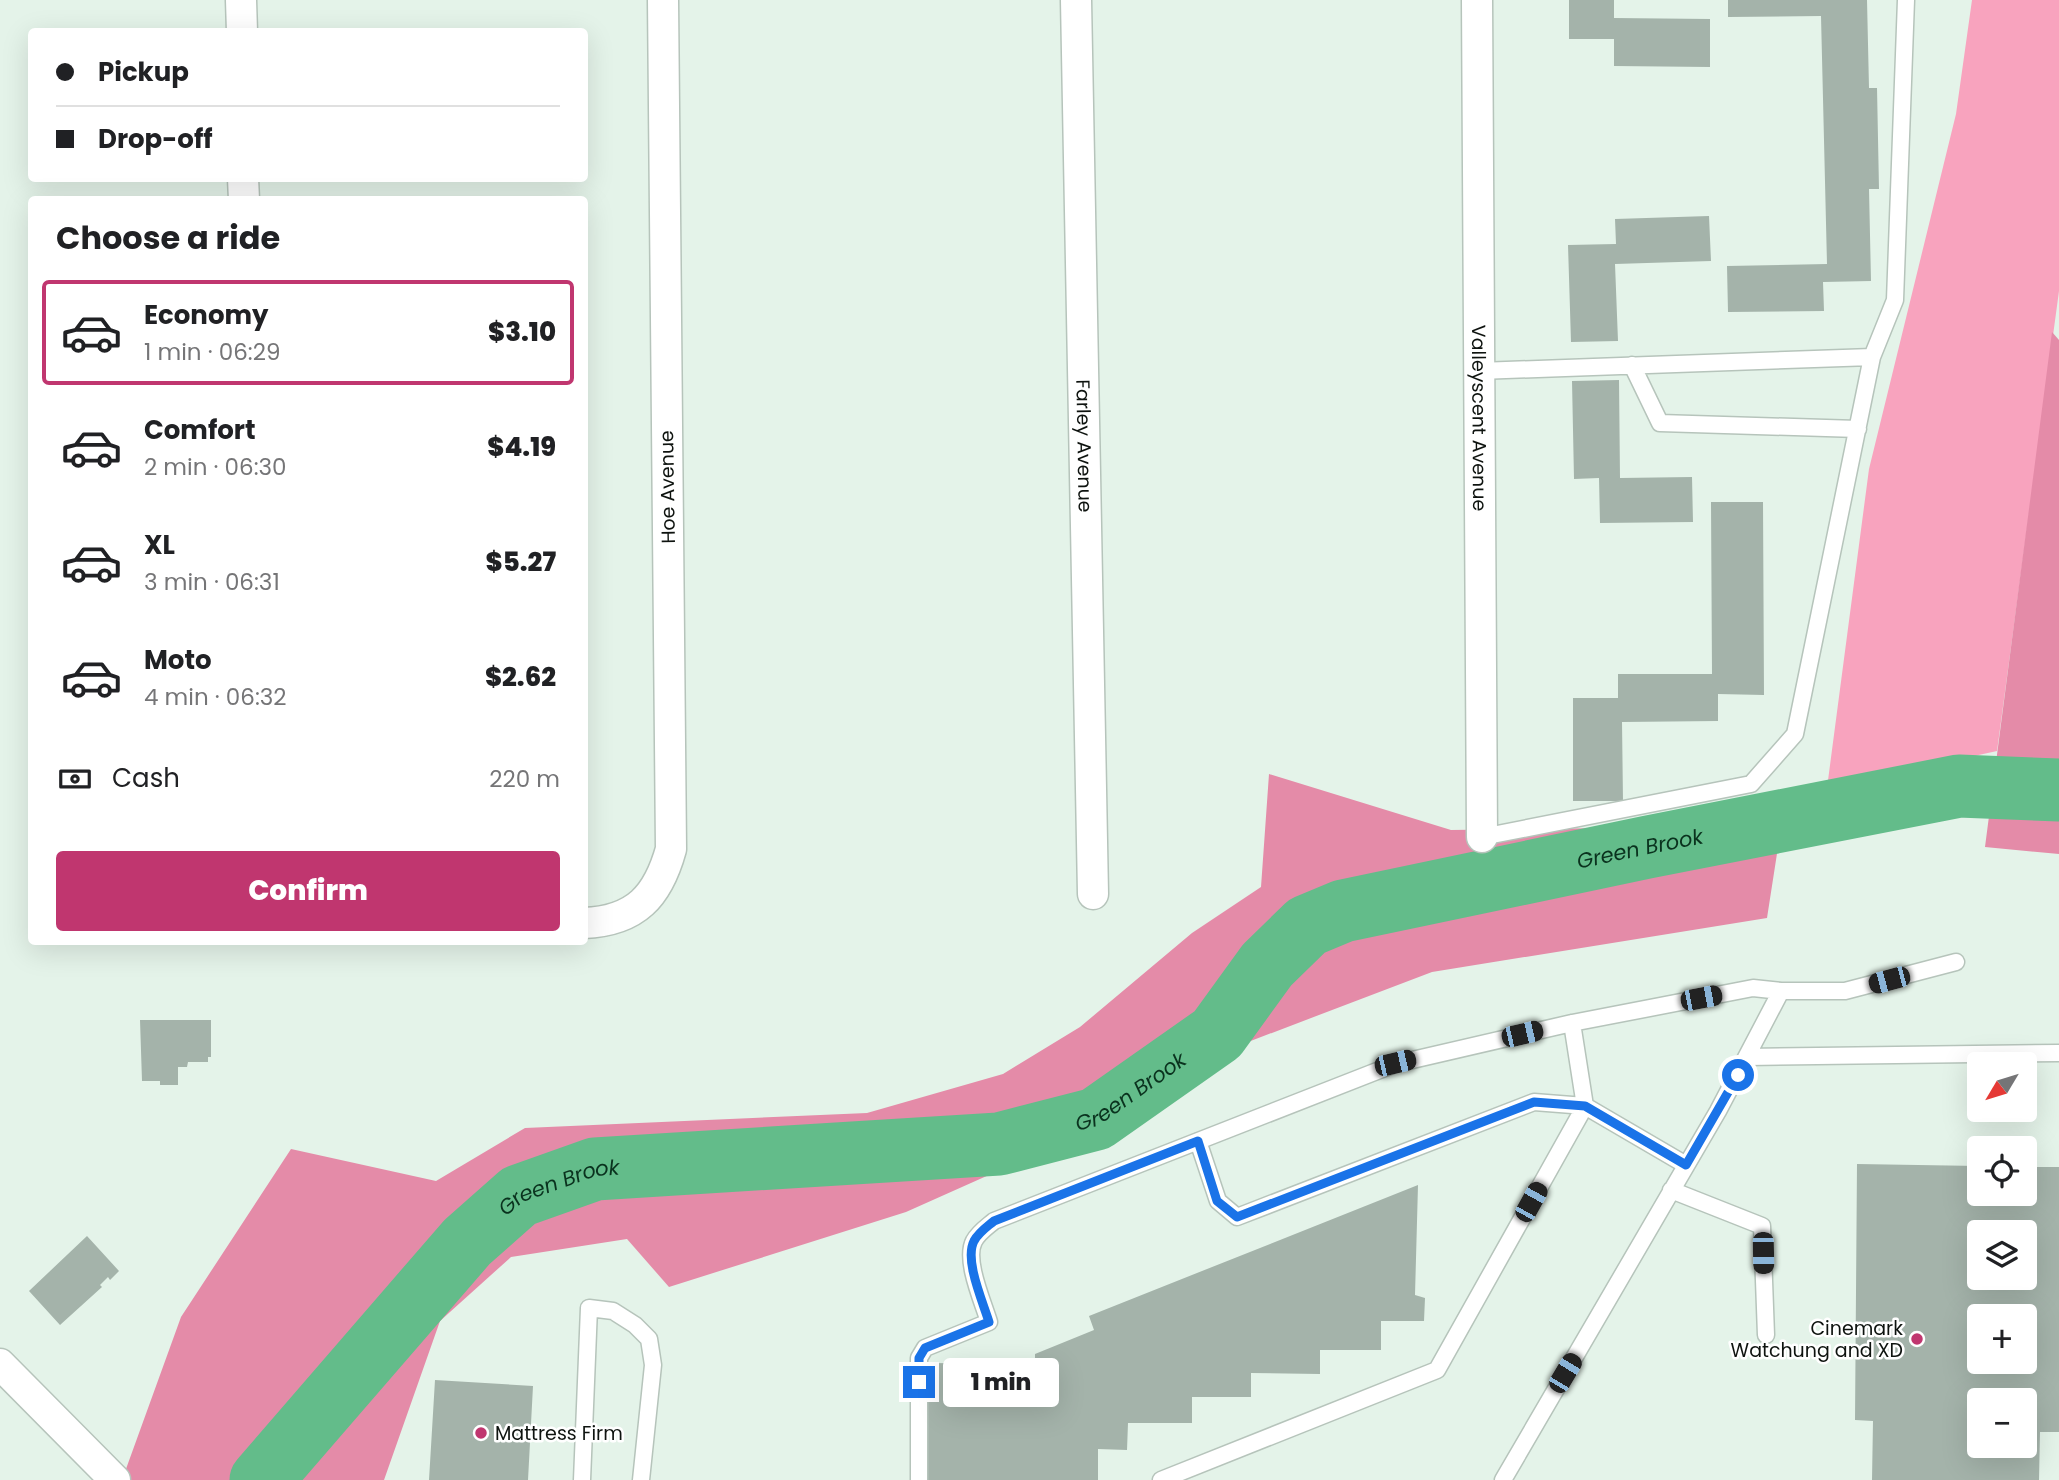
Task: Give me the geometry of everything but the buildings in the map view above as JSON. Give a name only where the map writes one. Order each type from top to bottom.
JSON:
[{"type":"street","points":[[241,0],[242,28]]},
{"type":"street","name":"Hoe Avenue","points":[[588,923],[603,922],[628,913],[649,897],[663,875],[671,849],[663,0]]},
{"type":"street","name":"Farley Avenue","points":[[1076,0],[1093,894]]},
{"type":"street","name":"Valleyscent Avenue","points":[[1477,0],[1482,837]]},
{"type":"street","points":[[0,1364],[115,1480]]},
{"type":"lane","points":[[1482,837],[1751,784],[1795,734],[1872,357],[1895,300],[1906,0]]},
{"type":"lane","points":[[1479,370],[1872,357]]},
{"type":"lane","points":[[1632,365],[1660,423],[1858,429]]},
{"type":"lane","points":[[919,1480],[919,1358],[925,1348],[989,1322],[971,1261],[973,1243],[981,1231],[994,1221],[1395,1063],[1572,1023],[1753,988],[1845,992],[1956,962]]},
{"type":"lane","points":[[1503,1480],[1718,1111],[1781,991]]},
{"type":"lane","points":[[1161,1480],[1437,1370],[1585,1106],[1572,1023]]},
{"type":"lane","points":[[1747,1057],[2059,1053]]},
{"type":"lane","points":[[1198,1141],[1217,1201],[1237,1217],[1534,1102],[1585,1106],[1686,1165]]},
{"type":"lane","points":[[1671,1190],[1762,1226],[1766,1335]]},
{"type":"lane","points":[[582,1480],[589,1308],[613,1311],[635,1325],[649,1339],[653,1364],[641,1480]]},
{"type":"shaded area","points":[[1972,0],[2059,0],[2059,291],[1997,751],[1827,788],[1869,469],[1956,114]]},
{"type":"shaded area","points":[[2052,332],[2059,340],[2059,854],[1985,847]]},
{"type":"shaded area","points":[[1269,774],[1451,830],[1617,828],[1785,802],[1767,918],[1432,972],[1248,1042],[1159,1105],[1025,1159],[906,1212],[669,1287],[627,1239],[511,1257],[440,1321],[384,1480],[122,1480],[181,1317],[291,1149],[436,1181],[525,1128],[867,1113],[1003,1074],[1080,1027],[1192,933],[1261,887]]},
{"type":"waterway","name":"Green Brook","points":[[261,1480],[467,1242],[519,1196],[595,1169],[999,1144],[1096,1119],[1217,1034],[1267,965],[1307,926],[1343,911],[1959,786],[2059,790]]},
{"type":"place","name":"Cinemark Watchung and XD","points":[[1917,1339]]},
{"type":"place","name":"Mattress Firm","points":[[481,1433]]},
{"type":"route","points":[[919,1382],[919,1358],[925,1348],[989,1322],[971,1261],[973,1243],[981,1231],[994,1221],[1198,1141],[1217,1201],[1237,1217],[1534,1102],[1585,1106],[1686,1165],[1738,1075]]}]
